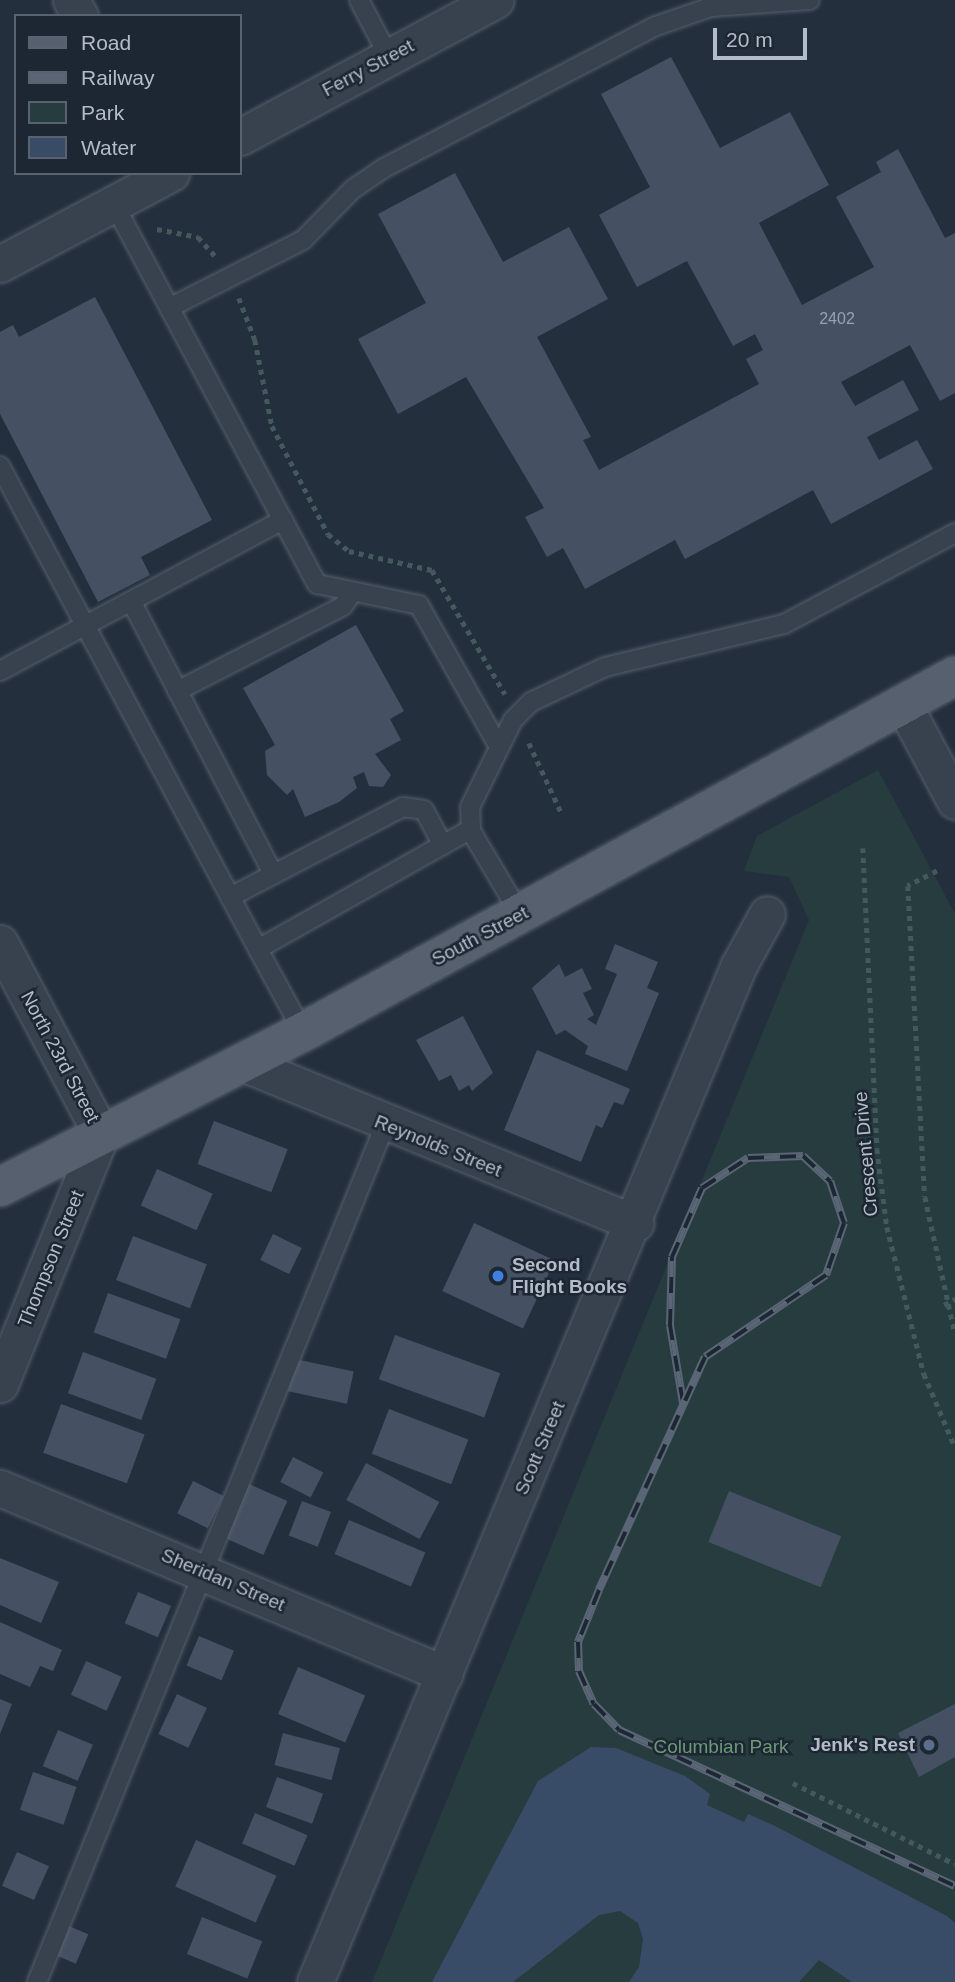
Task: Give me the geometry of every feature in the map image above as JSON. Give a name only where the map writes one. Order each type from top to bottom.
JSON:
[{"type":"main road","name":"South Street","points":[[0,1187],[303,1032],[955,677]]},
{"type":"street","name":"Ferry Street","points":[[242,136],[496,0]]},
{"type":"street","points":[[0,264],[166,175]]},
{"type":"street","points":[[902,704],[955,801]]},
{"type":"street","name":"Scott Street","points":[[315,1982],[636,1223],[739,965],[767,914]]},
{"type":"street","name":"North 23rd Street","points":[[0,943],[101,1134]]},
{"type":"street","name":"Reynolds Street","points":[[243,1063],[384,1125],[636,1223]]},
{"type":"street","name":"Thompson Street","points":[[0,1384],[101,1134]]},
{"type":"street","name":"Sheridan Street","points":[[0,1488],[445,1674]]},
{"type":"lane","points":[[359,0],[389,57]]},
{"type":"lane","points":[[169,307],[303,240],[353,189],[384,168],[656,26],[711,7],[810,0]]},
{"type":"lane","points":[[114,204],[317,584],[351,594],[419,605],[499,747]]},
{"type":"lane","points":[[0,466],[83,627],[303,1032]]},
{"type":"lane","points":[[0,671],[283,520]]},
{"type":"lane","points":[[520,914],[471,829],[470,807],[516,716],[531,702],[605,667],[784,624],[955,533]]},
{"type":"lane","points":[[177,691],[343,606],[351,594]]},
{"type":"lane","points":[[131,601],[273,874]]},
{"type":"lane","points":[[230,897],[414,805],[424,810],[443,845]]},
{"type":"lane","points":[[258,949],[471,829]]},
{"type":"lane","points":[[37,1982],[384,1125]]},
{"type":"path","points":[[150,224],[198,237],[228,277],[255,340],[272,426],[328,534],[349,551],[432,570],[516,716],[561,812]]},
{"type":"path","name":"Crescent Drive","points":[[863,848],[877,1149],[887,1227],[924,1374],[955,1447]]},
{"type":"path","points":[[937,871],[908,886],[925,1197],[944,1305],[955,1334]]},
{"type":"path","points":[[944,1305],[955,1299]]},
{"type":"path","points":[[793,1783],[955,1864]]},
{"type":"green space","name":"Columbian Park","points":[[878,770],[955,914],[955,1982],[372,1982],[809,920],[789,877],[744,871],[757,836]]},
{"type":"water","points":[[591,1747],[616,1748],[685,1776],[710,1794],[707,1805],[744,1822],[748,1814],[773,1825],[947,1916],[955,1923],[955,1982],[852,1982],[819,1960],[799,1982],[629,1982],[639,1967],[643,1939],[638,1923],[620,1911],[599,1915],[513,1982],[432,1982],[538,1781]]},
{"type":"building","points":[[671,57],[720,148],[790,112],[829,185],[759,223],[802,305],[874,267],[836,197],[881,172],[876,162],[898,149],[945,238],[955,233],[955,393],[940,401],[910,345],[841,382],[855,406],[903,380],[919,410],[867,437],[879,460],[917,440],[933,469],[831,524],[813,490],[685,559],[675,540],[585,589],[563,548],[547,557],[525,517],[544,508],[466,377],[398,414],[358,339],[426,303],[378,214],[455,173],[503,262],[569,227],[608,299],[537,337],[591,437],[583,440],[599,470],[759,384],[746,359],[763,350],[755,334],[733,346],[687,261],[637,287],[599,215],[650,187],[601,94]]},
{"type":"building","points":[[95,297],[212,520],[141,557],[150,575],[98,602],[0,414],[0,332],[13,325],[19,337]]},
{"type":"building","points":[[356,625],[404,711],[390,719],[401,740],[375,754],[391,775],[383,787],[369,786],[364,772],[353,777],[357,788],[339,802],[305,817],[293,789],[287,795],[267,775],[265,751],[275,745],[243,688]]},
{"type":"building","points":[[615,944],[658,962],[647,988],[659,993],[627,1071],[585,1054],[588,1046],[565,1030],[556,1035],[532,988],[559,964],[565,977],[582,968],[592,989],[583,993],[594,1015],[587,1019],[596,1025],[617,974],[605,969]]},
{"type":"building","points":[[463,1016],[493,1073],[472,1091],[469,1085],[459,1091],[451,1075],[439,1081],[416,1040]]},
{"type":"building","points":[[537,1050],[630,1089],[623,1105],[614,1102],[602,1128],[596,1125],[581,1162],[504,1130]]},
{"type":"building","points":[[214,1121],[288,1149],[271,1192],[198,1164]]},
{"type":"building","points":[[157,1169],[213,1194],[196,1230],[141,1206]]},
{"type":"building","name":"Second Flight Books","points":[[474,1223],[555,1261],[523,1329],[442,1291]]},
{"type":"building","points":[[273,1234],[302,1248],[289,1274],[260,1260]]},
{"type":"building","points":[[133,1236],[207,1264],[190,1308],[116,1280]]},
{"type":"building","points":[[108,1293],[180,1319],[166,1359],[94,1332]]},
{"type":"building","points":[[395,1335],[500,1373],[484,1417],[379,1379]]},
{"type":"building","points":[[83,1352],[156,1379],[141,1420],[68,1393]]},
{"type":"building","points":[[295,1359],[354,1371],[347,1404],[288,1391]]},
{"type":"building","points":[[61,1404],[145,1434],[127,1483],[43,1453]]},
{"type":"building","points":[[389,1409],[468,1439],[451,1484],[372,1454]]},
{"type":"building","points":[[293,1457],[323,1472],[311,1497],[280,1482]]},
{"type":"building","points":[[366,1463],[439,1502],[420,1539],[346,1500]]},
{"type":"building","points":[[193,1481],[224,1496],[208,1528],[177,1513]]},
{"type":"building","points":[[249,1484],[287,1501],[263,1555],[225,1538]]},
{"type":"building","points":[[729,1491],[841,1536],[821,1587],[708,1542]]},
{"type":"building","points":[[302,1501],[331,1512],[318,1547],[289,1536]]},
{"type":"building","points":[[349,1520],[425,1552],[411,1586],[335,1554]]},
{"type":"building","points":[[0,1558],[59,1582],[41,1623],[0,1605]]},
{"type":"building","points":[[138,1592],[171,1606],[158,1637],[125,1623]]},
{"type":"building","points":[[0,1622],[62,1650],[53,1671],[40,1666],[30,1687],[0,1674]]},
{"type":"building","points":[[199,1636],[234,1651],[221,1680],[186,1665]]},
{"type":"building","points":[[86,1661],[122,1677],[107,1711],[71,1695]]},
{"type":"building","points":[[298,1667],[365,1696],[345,1742],[278,1714]]},
{"type":"building","points":[[177,1694],[207,1708],[188,1748],[158,1734]]},
{"type":"building","points":[[0,1699],[12,1704],[0,1734]]},
{"type":"building","name":"Jenk's Rest","points":[[955,1704],[955,1757],[919,1777],[898,1733]]},
{"type":"building","points":[[58,1730],[93,1745],[78,1781],[43,1766]]},
{"type":"building","points":[[283,1733],[340,1748],[331,1780],[274,1765]]},
{"type":"building","points":[[33,1772],[76,1787],[63,1825],[20,1810]]},
{"type":"building","points":[[277,1777],[323,1794],[312,1824],[266,1807]]},
{"type":"building","points":[[255,1813],[307,1835],[295,1866],[242,1843]]},
{"type":"building","points":[[196,1840],[276,1876],[256,1922],[175,1887]]},
{"type":"building","points":[[17,1852],[49,1866],[34,1900],[2,1886]]},
{"type":"building","points":[[202,1917],[262,1941],[247,1978],[187,1954]]},
{"type":"building","points":[[69,1926],[88,1934],[76,1964],[56,1955]]},
{"type":"railway","points":[[683,1403],[670,1325],[672,1257],[702,1188],[748,1158],[803,1156],[830,1181],[844,1223],[826,1275],[705,1357],[578,1642],[579,1671],[594,1704],[619,1730],[955,1886]]},
{"type":"place","name":"Second Flight Books","points":[[498,1276]]},
{"type":"place","name":"Jenk's Rest","points":[[929,1745]]}]
